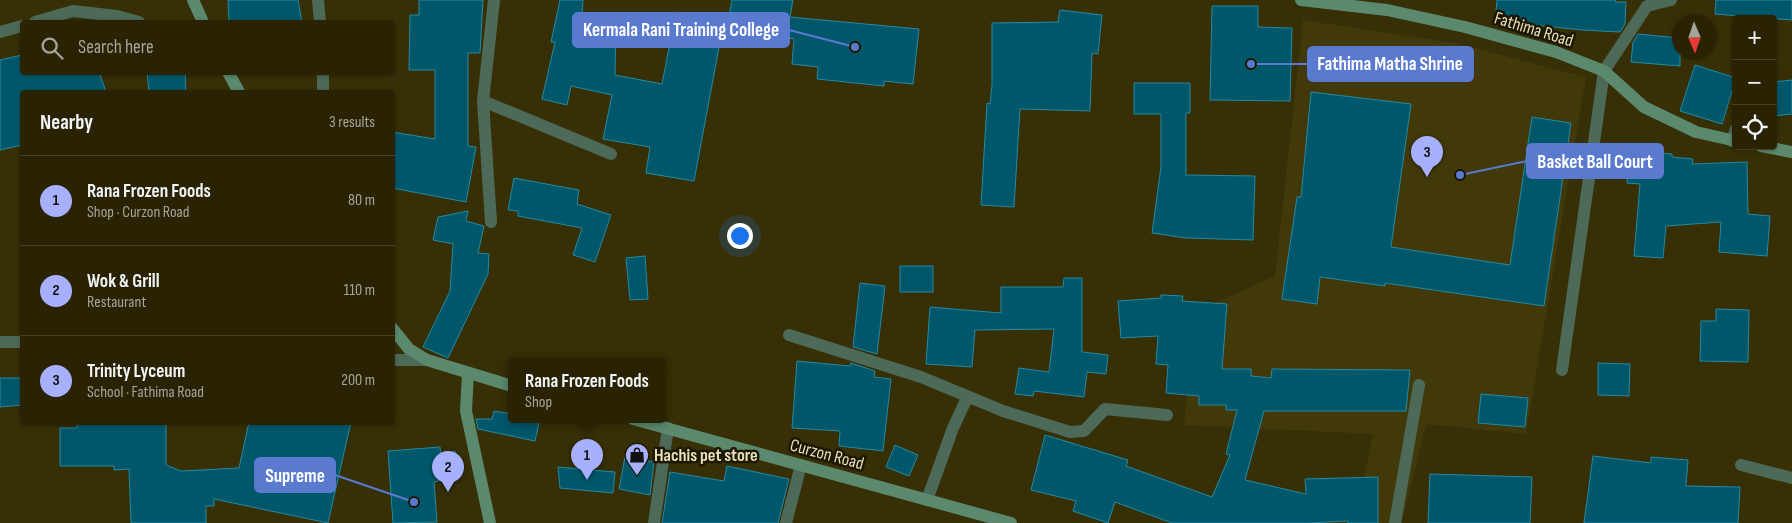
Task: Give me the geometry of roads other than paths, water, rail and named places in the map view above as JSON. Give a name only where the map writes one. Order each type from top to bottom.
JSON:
[{"type":"main road","points":[[192,0],[202,20]]},
{"type":"main road","name":"Fathima Road","points":[[1302,0],[1387,10],[1465,27],[1556,52],[1604,71],[1644,107],[1696,132],[1732,137]]},
{"type":"main road","points":[[230,75],[238,90]]},
{"type":"main road","points":[[1777,149],[1792,152]]},
{"type":"main road","points":[[395,332],[409,349],[427,360],[508,385]]},
{"type":"main road","points":[[468,374],[466,411],[490,523]]},
{"type":"main road","name":"Curzon Road","points":[[649,423],[1011,523]]},
{"type":"street","points":[[318,0],[320,20]]},
{"type":"street","points":[[491,222],[483,101],[494,0]]},
{"type":"street","points":[[1562,370],[1604,71],[1647,6],[1671,0]]},
{"type":"street","points":[[42,20],[73,11],[117,16],[132,20]]},
{"type":"street","points":[[0,32],[20,27]]},
{"type":"street","points":[[323,75],[323,90]]},
{"type":"street","points":[[483,101],[611,154]]},
{"type":"street","points":[[789,335],[921,377],[967,398],[1070,432],[1084,431],[1105,409],[1167,416]]},
{"type":"street","points":[[0,342],[20,342]]},
{"type":"street","points":[[395,360],[427,360]]},
{"type":"street","points":[[1395,523],[1419,385]]},
{"type":"street","points":[[927,500],[953,428],[967,398]]},
{"type":"street","points":[[654,523],[668,428]]},
{"type":"street","points":[[786,523],[801,465]]},
{"type":"street","points":[[1741,465],[1792,478]]},
{"type":"place","name":"Kermala Rani Training College","points":[[855,47]]},
{"type":"place","name":"Fathima Matha Shrine","points":[[1251,64]]},
{"type":"place","name":"Basket Ball Court","points":[[1460,175]]},
{"type":"place","name":"Trinity Lyceum","points":[[1427,177]]},
{"type":"place","name":"Hachis pet store","points":[[637,476]]},
{"type":"place","name":"Rana Frozen Foods","points":[[587,480]]},
{"type":"place","name":"Wok & Grill","points":[[448,492]]},
{"type":"place","name":"Supreme","points":[[414,502]]}]
